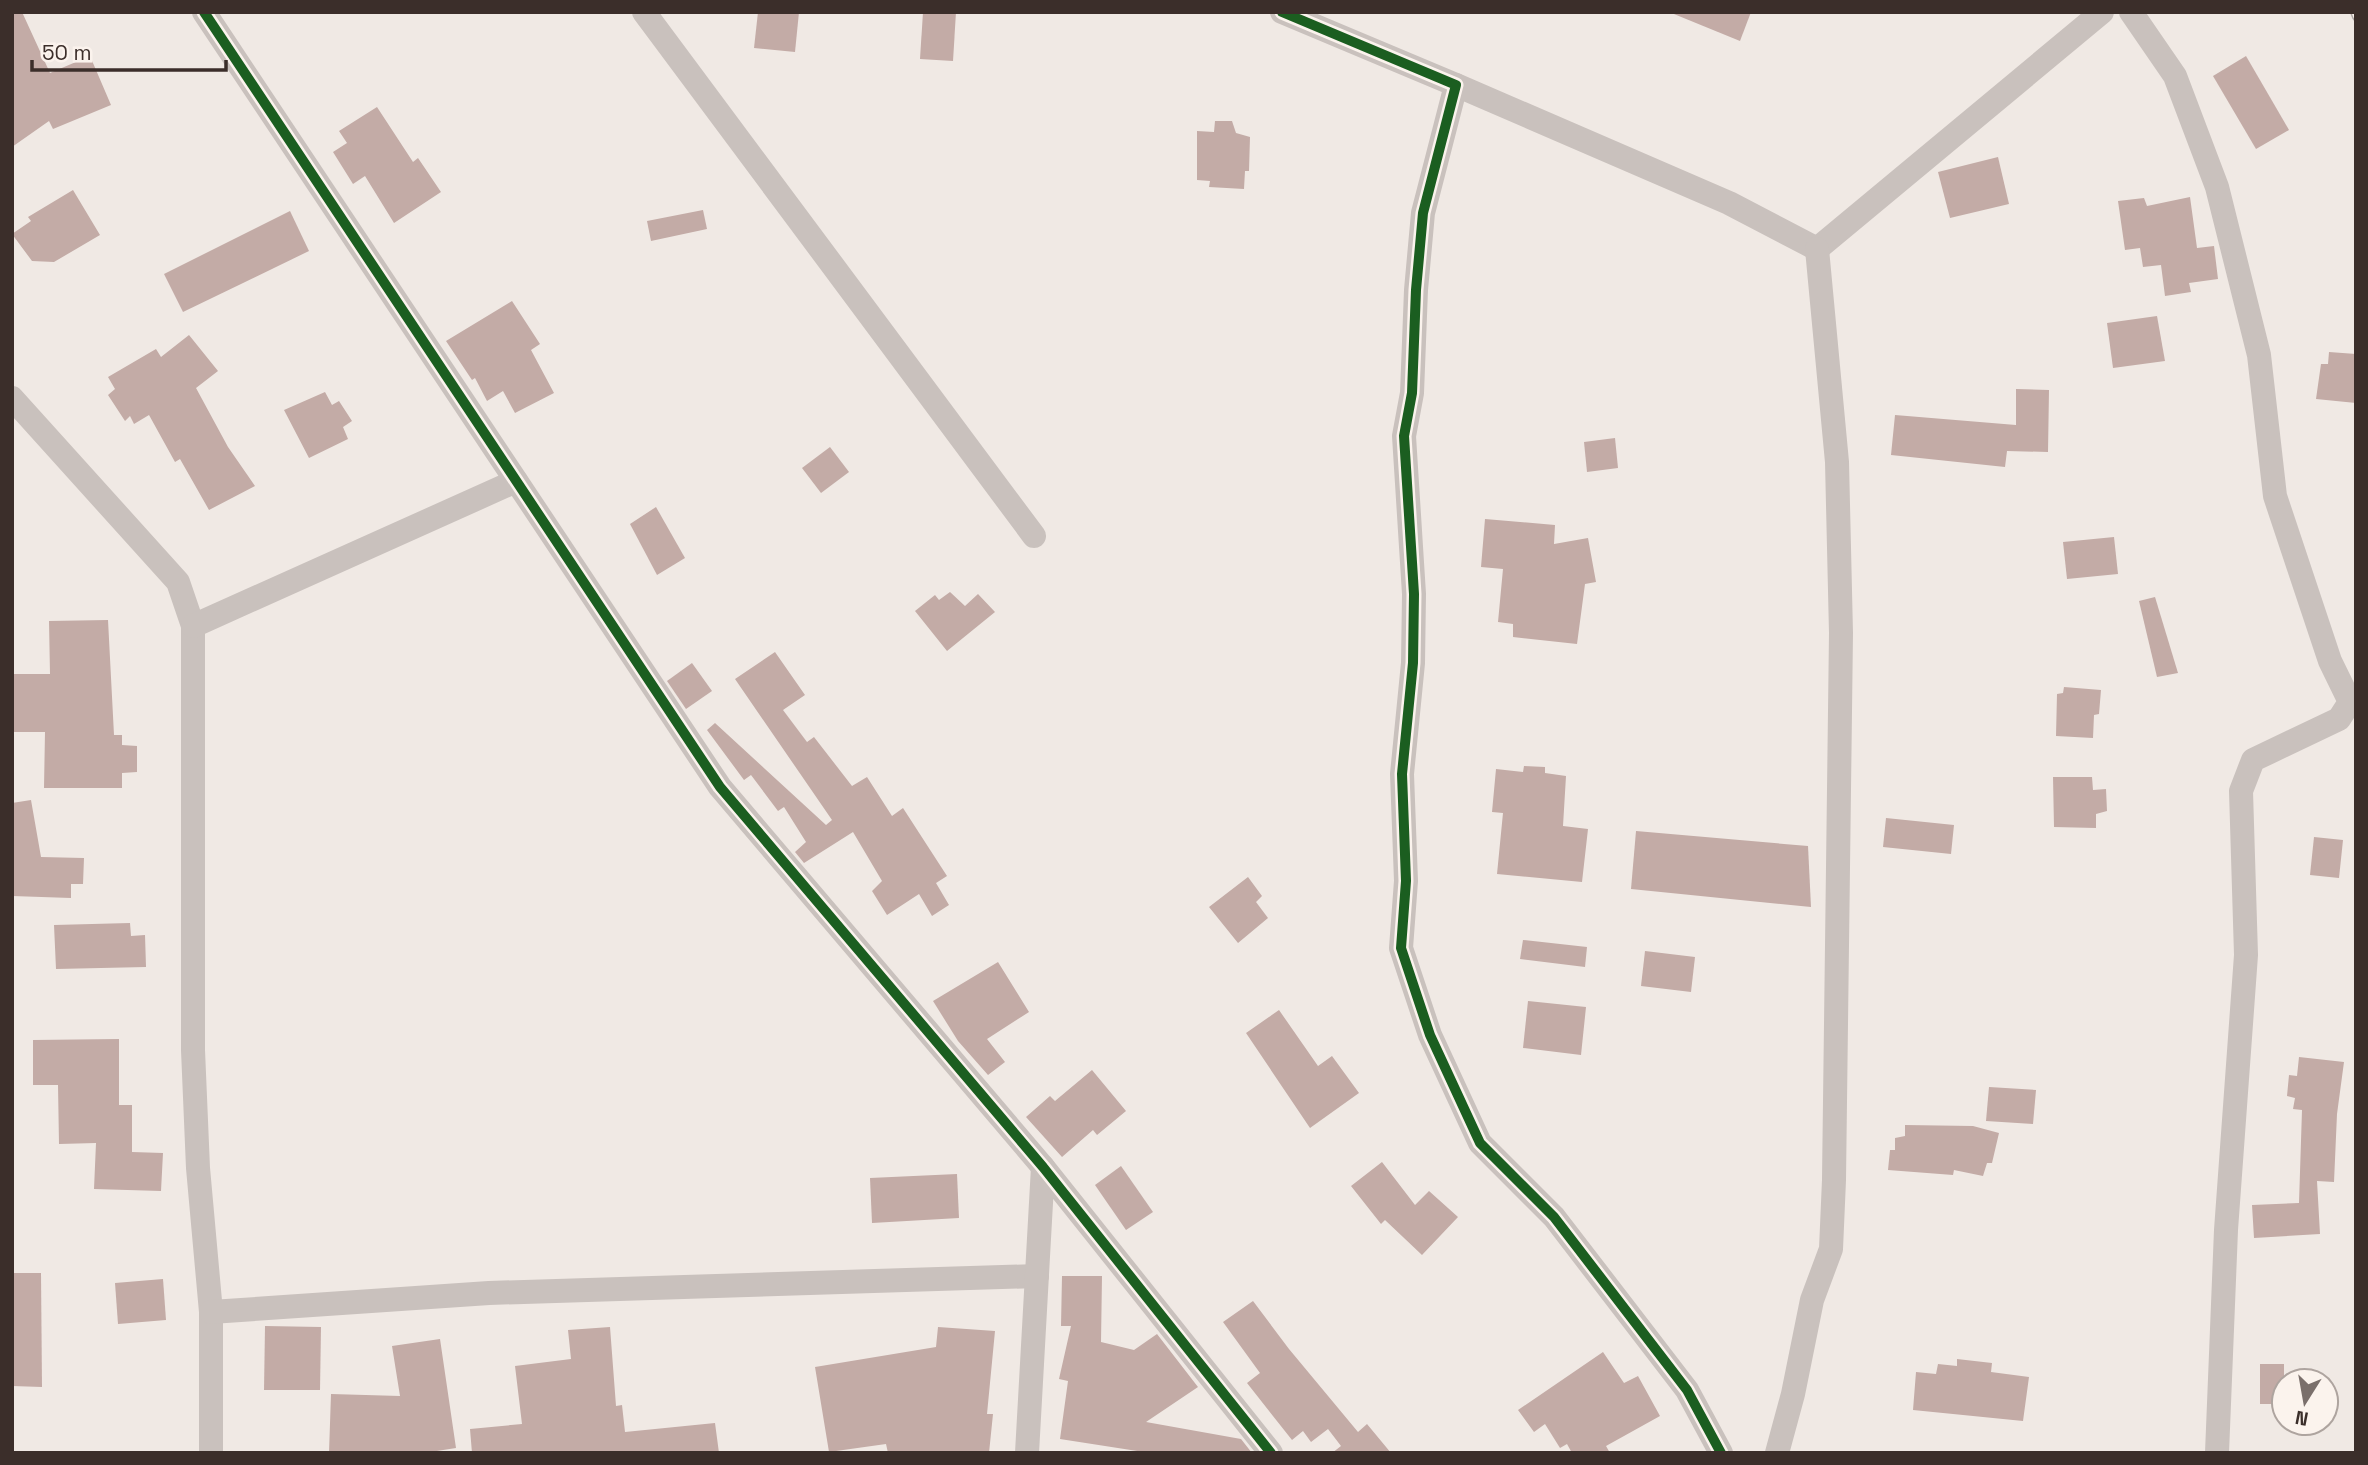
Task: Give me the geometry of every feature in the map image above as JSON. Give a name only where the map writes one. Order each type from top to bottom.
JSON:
[{"type":"street","points":[[204,12],[720,787],[1043,1167],[1271,1453]]},
{"type":"street","points":[[644,12],[1034,536]]},
{"type":"street","points":[[1282,12],[1729,203],[1817,249]]},
{"type":"street","points":[[1817,249],[2102,12]]},
{"type":"street","points":[[2131,12],[2175,76],[2217,187],[2259,355],[2275,496],[2330,661],[2350,702],[2339,719],[2253,760],[2241,791],[2246,954],[2226,1230],[2217,1453]]},
{"type":"street","points":[[1456,85],[1423,213],[1416,290],[1412,393],[1404,436],[1414,594],[1413,663],[1402,774],[1406,881],[1401,948],[1430,1035],[1480,1143],[1554,1217],[1687,1390],[1721,1453]]},
{"type":"street","points":[[1777,1453],[1793,1394],[1812,1300],[1831,1249],[1834,1180],[1841,632],[1837,463],[1817,249]]},
{"type":"street","points":[[12,398],[178,582],[193,626],[193,1050],[198,1168],[211,1312],[211,1453]]},
{"type":"street","points":[[193,626],[516,481]]},
{"type":"street","points":[[1027,1453],[1043,1167]]},
{"type":"street","points":[[211,1312],[489,1293],[1037,1276]]},
{"type":"building","points":[[12,12],[22,12],[50,73],[90,56],[111,105],[53,129],[49,121],[12,147]]},
{"type":"building","points":[[758,12],[799,12],[795,52],[754,48]]},
{"type":"building","points":[[923,12],[956,12],[953,61],[920,59]]},
{"type":"building","points":[[1669,12],[1751,12],[1740,41]]},
{"type":"building","points":[[2246,56],[2289,130],[2256,149],[2213,76]]},
{"type":"building","points":[[377,107],[413,162],[418,158],[441,192],[394,223],[365,176],[353,184],[333,152],[347,143],[339,131]]},
{"type":"building","points":[[1215,121],[1232,121],[1236,133],[1250,137],[1249,171],[1245,171],[1244,189],[1209,187],[1210,181],[1197,180],[1197,131],[1214,132]]},
{"type":"building","points":[[1998,157],[2009,204],[1950,218],[1938,172]]},
{"type":"building","points":[[73,190],[100,235],[54,262],[32,261],[12,234],[31,221],[28,217]]},
{"type":"building","points":[[2190,197],[2197,248],[2214,246],[2218,279],[2189,283],[2191,292],[2165,296],[2161,265],[2143,267],[2140,248],[2125,250],[2118,201],[2144,198],[2147,206]]},
{"type":"building","points":[[703,210],[707,229],[651,241],[647,221]]},
{"type":"building","points":[[290,211],[309,251],[183,312],[164,274]]},
{"type":"building","points":[[512,301],[540,344],[531,350],[554,393],[515,413],[503,391],[487,401],[475,378],[472,380],[446,341]]},
{"type":"building","points":[[2157,316],[2165,361],[2113,368],[2107,323]]},
{"type":"building","points":[[189,335],[218,371],[196,388],[228,447],[255,486],[209,510],[180,459],[175,462],[149,415],[134,424],[130,416],[125,421],[108,395],[115,389],[108,377],[156,349],[161,357]]},
{"type":"building","points":[[2329,352],[2356,354],[2356,403],[2316,399],[2321,364],[2328,364]]},
{"type":"building","points":[[2016,389],[2049,390],[2048,452],[2007,451],[2005,467],[1891,455],[1895,415],[2016,425]]},
{"type":"building","points":[[325,392],[332,405],[339,401],[352,421],[343,427],[348,439],[309,458],[284,410]]},
{"type":"building","points":[[1615,438],[1618,468],[1587,472],[1584,442]]},
{"type":"building","points":[[830,447],[849,472],[821,493],[802,468]]},
{"type":"building","points":[[656,507],[685,558],[657,575],[630,524]]},
{"type":"building","points":[[1485,519],[1555,525],[1554,544],[1588,538],[1596,582],[1585,584],[1577,644],[1513,637],[1513,624],[1498,622],[1503,569],[1481,567]]},
{"type":"building","points":[[2114,537],[2118,574],[2067,579],[2063,542]]},
{"type":"building","points":[[950,592],[965,606],[978,594],[995,612],[947,651],[915,611],[935,595],[939,600]]},
{"type":"building","points":[[2155,597],[2178,673],[2157,677],[2139,601]]},
{"type":"building","points":[[108,620],[114,735],[122,735],[122,745],[137,746],[137,772],[122,773],[122,788],[44,788],[45,732],[12,732],[12,674],[50,674],[49,621]]},
{"type":"building","points":[[775,652],[805,695],[783,710],[807,742],[814,737],[852,786],[867,777],[892,816],[903,808],[947,876],[936,883],[949,905],[932,916],[919,894],[887,915],[872,891],[882,881],[853,832],[804,863],[795,852],[806,842],[784,807],[778,811],[751,775],[744,780],[707,730],[715,723],[826,825],[832,820],[735,679]]},
{"type":"building","points":[[692,663],[712,691],[686,709],[667,681]]},
{"type":"building","points":[[2064,687],[2101,690],[2099,714],[2094,715],[2093,738],[2056,736],[2057,694],[2063,693]]},
{"type":"building","points":[[1524,766],[1545,767],[1545,773],[1566,776],[1563,826],[1588,829],[1582,882],[1497,874],[1503,813],[1492,812],[1496,769],[1523,772]]},
{"type":"building","points":[[2053,777],[2092,777],[2093,790],[2106,789],[2107,811],[2096,814],[2096,828],[2054,827]]},
{"type":"building","points":[[31,800],[41,857],[84,858],[83,884],[71,884],[71,898],[12,896],[12,803]]},
{"type":"building","points":[[1886,818],[1954,825],[1951,854],[1883,847]]},
{"type":"building","points":[[1636,831],[1808,846],[1811,907],[1631,889]]},
{"type":"building","points":[[2314,837],[2343,840],[2339,878],[2310,875]]},
{"type":"building","points":[[1248,877],[1262,896],[1256,902],[1268,918],[1238,943],[1209,907]]},
{"type":"building","points":[[130,923],[131,936],[145,935],[146,967],[56,969],[54,925]]},
{"type":"building","points":[[1523,940],[1587,947],[1585,967],[1520,959]]},
{"type":"building","points":[[1645,951],[1695,957],[1691,992],[1641,986]]},
{"type":"building","points":[[998,962],[1029,1012],[987,1039],[1005,1062],[988,1075],[958,1041],[933,1001]]},
{"type":"building","points":[[1528,1001],[1586,1007],[1581,1055],[1523,1048]]},
{"type":"building","points":[[1279,1010],[1318,1066],[1332,1056],[1359,1093],[1310,1128],[1246,1033]]},
{"type":"building","points":[[119,1039],[119,1105],[132,1105],[132,1152],[163,1153],[161,1191],[94,1189],[96,1143],[59,1144],[58,1085],[33,1085],[33,1040]]},
{"type":"building","points":[[2299,1057],[2344,1062],[2337,1114],[2334,1182],[2317,1181],[2320,1234],[2254,1238],[2252,1205],[2299,1203],[2302,1110],[2293,1109],[2295,1098],[2287,1096],[2289,1075],[2297,1076]]},
{"type":"building","points":[[1092,1070],[1126,1111],[1097,1135],[1093,1130],[1062,1157],[1026,1117],[1050,1096],[1055,1101]]},
{"type":"building","points":[[1989,1087],[2036,1090],[2033,1124],[1986,1121]]},
{"type":"building","points":[[1905,1125],[1973,1126],[1999,1133],[1992,1163],[1987,1163],[1983,1176],[1954,1170],[1953,1175],[1888,1170],[1890,1150],[1895,1150],[1895,1138],[1905,1136]]},
{"type":"building","points":[[1382,1162],[1415,1205],[1429,1191],[1458,1217],[1422,1255],[1385,1220],[1381,1224],[1351,1186]]},
{"type":"building","points":[[1121,1166],[1153,1212],[1126,1230],[1095,1185]]},
{"type":"building","points":[[957,1174],[959,1218],[872,1223],[870,1178]]},
{"type":"building","points":[[12,1273],[41,1273],[42,1387],[12,1386]]},
{"type":"building","points":[[1062,1276],[1102,1276],[1101,1342],[1134,1350],[1157,1334],[1198,1387],[1146,1422],[1241,1439],[1252,1453],[1150,1453],[1060,1439],[1068,1381],[1059,1379],[1071,1326],[1061,1326]]},
{"type":"building","points":[[163,1279],[166,1320],[118,1324],[115,1283]]},
{"type":"building","points":[[1253,1301],[1358,1432],[1367,1424],[1391,1453],[1332,1453],[1341,1446],[1328,1429],[1311,1442],[1303,1431],[1292,1440],[1247,1383],[1260,1373],[1223,1322]]},
{"type":"building","points":[[265,1326],[321,1327],[320,1390],[264,1390]]},
{"type":"building","points":[[610,1327],[616,1406],[622,1405],[625,1432],[715,1423],[719,1453],[472,1453],[470,1429],[522,1424],[515,1366],[571,1359],[568,1330]]},
{"type":"building","points":[[938,1327],[995,1331],[987,1414],[993,1414],[989,1453],[888,1453],[886,1444],[829,1452],[815,1367],[936,1347]]},
{"type":"building","points":[[440,1339],[456,1448],[424,1453],[329,1453],[331,1394],[400,1396],[392,1346]]},
{"type":"building","points":[[1603,1352],[1624,1383],[1638,1376],[1660,1416],[1606,1446],[1610,1453],[1572,1453],[1567,1444],[1560,1448],[1545,1424],[1534,1432],[1518,1410]]},
{"type":"building","points":[[1957,1359],[1992,1363],[1991,1372],[2029,1377],[2023,1421],[1913,1410],[1916,1372],[1936,1374],[1938,1364],[1957,1366]]},
{"type":"building","points":[[2260,1364],[2284,1364],[2284,1367],[2270,1367],[2270,1404],[2260,1404]]},
{"type":"railway","points":[[2354,12],[2356,17]]},
{"type":"cycle path","points":[[204,12],[720,787],[1043,1167],[1271,1453]]},
{"type":"cycle path","points":[[1282,12],[1456,85],[1423,213],[1416,290],[1412,393],[1404,436],[1414,594],[1413,663],[1402,774],[1406,881],[1401,948],[1430,1035],[1480,1143],[1554,1217],[1687,1390],[1721,1453]]}]
